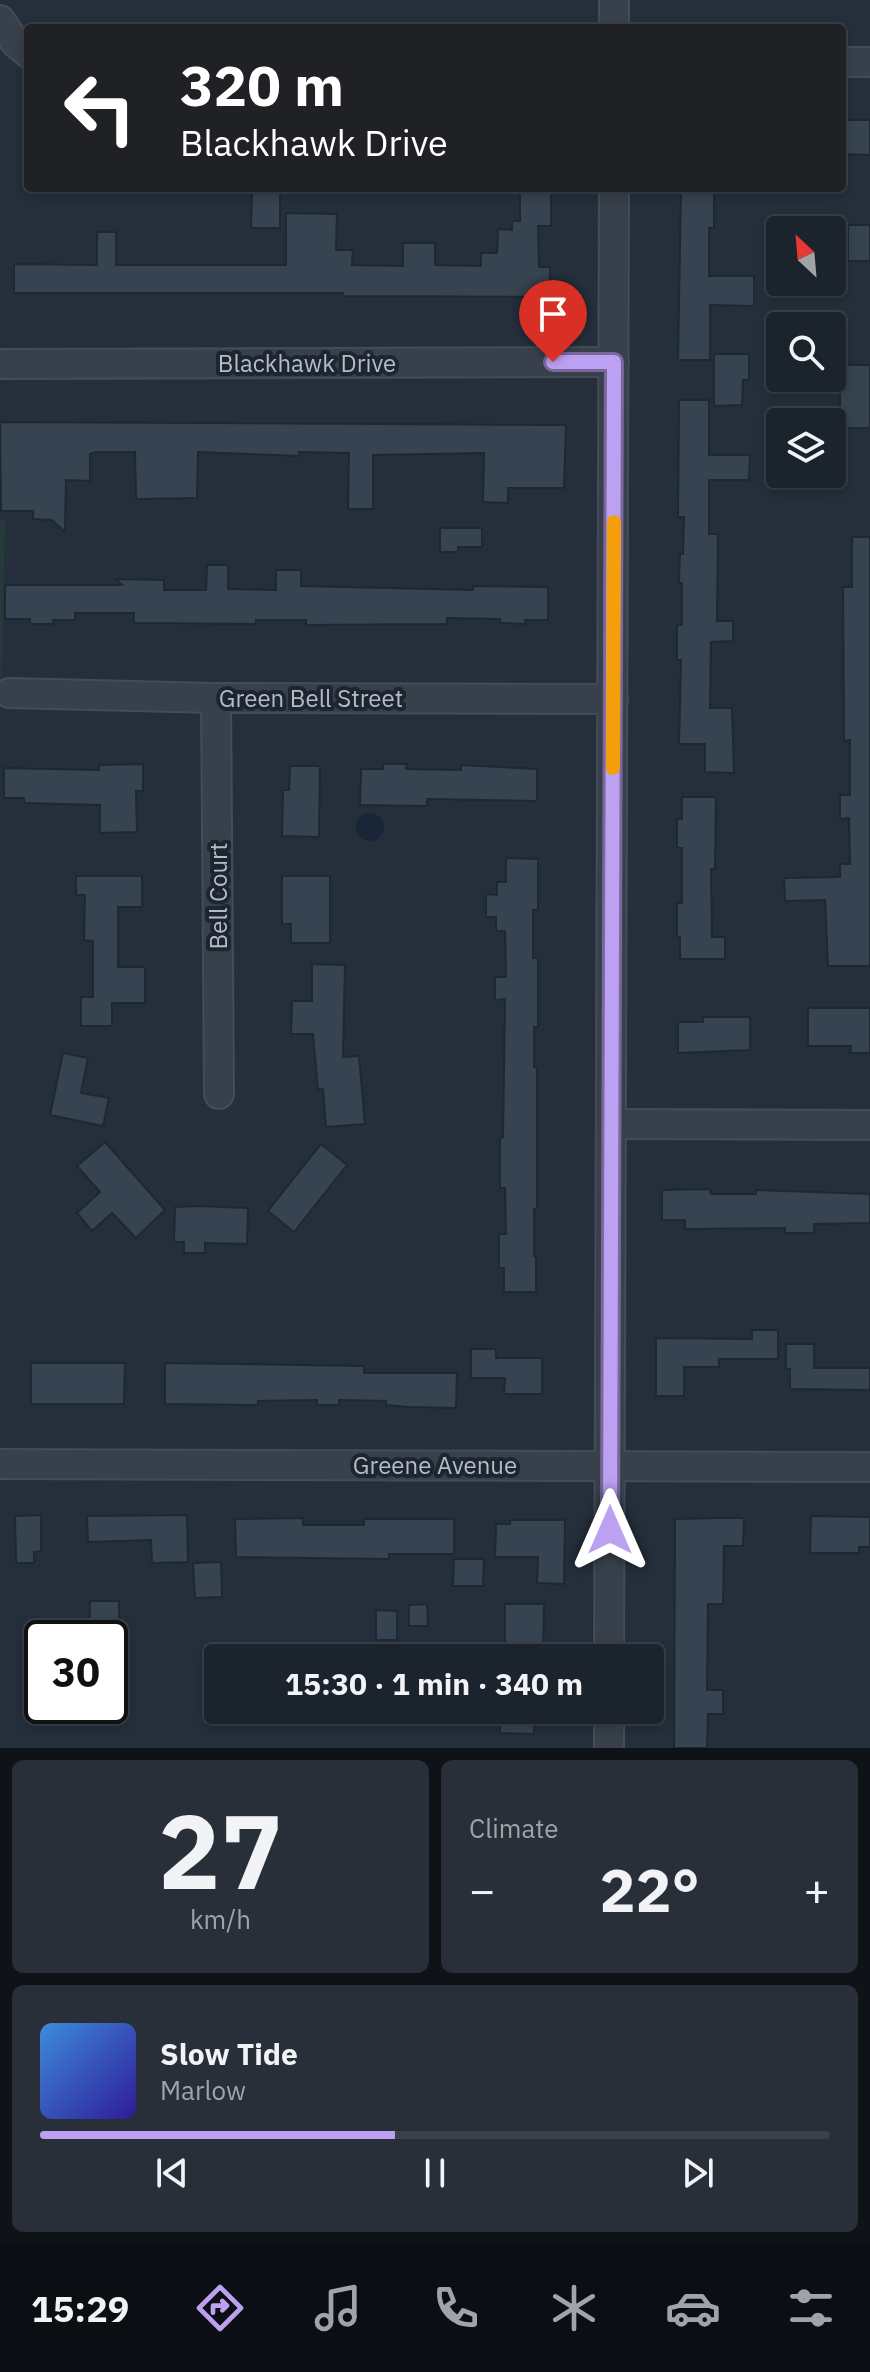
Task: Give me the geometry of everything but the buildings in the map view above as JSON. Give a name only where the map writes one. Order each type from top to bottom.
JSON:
[{"type":"street","points":[[614,0],[614,24]]},
{"type":"street","points":[[0,20],[24,49]]},
{"type":"street","points":[[846,62],[870,62]]},
{"type":"street","points":[[609,1644],[614,192]]},
{"type":"street","name":"Blackhawk Drive","points":[[0,364],[614,362]]},
{"type":"street","name":"Green Bell Street","points":[[9,693],[216,698],[613,699]]},
{"type":"street","name":"Bell Court","points":[[216,698],[219,1094]]},
{"type":"street","points":[[611,1124],[870,1125]]},
{"type":"street","name":"Greene Avenue","points":[[0,1464],[870,1467]]},
{"type":"street","points":[[609,1724],[609,1748]]},
{"type":"green space","points":[[0,520],[5,520],[0,738]]},
{"type":"water","points":[[370,813],[380,817],[384,827],[380,837],[370,841],[360,837],[356,827],[360,817]]},
{"type":"slow traffic","points":[[613,768],[614,522]]},
{"type":"route","points":[[553,362],[614,362],[610,1530]]}]
